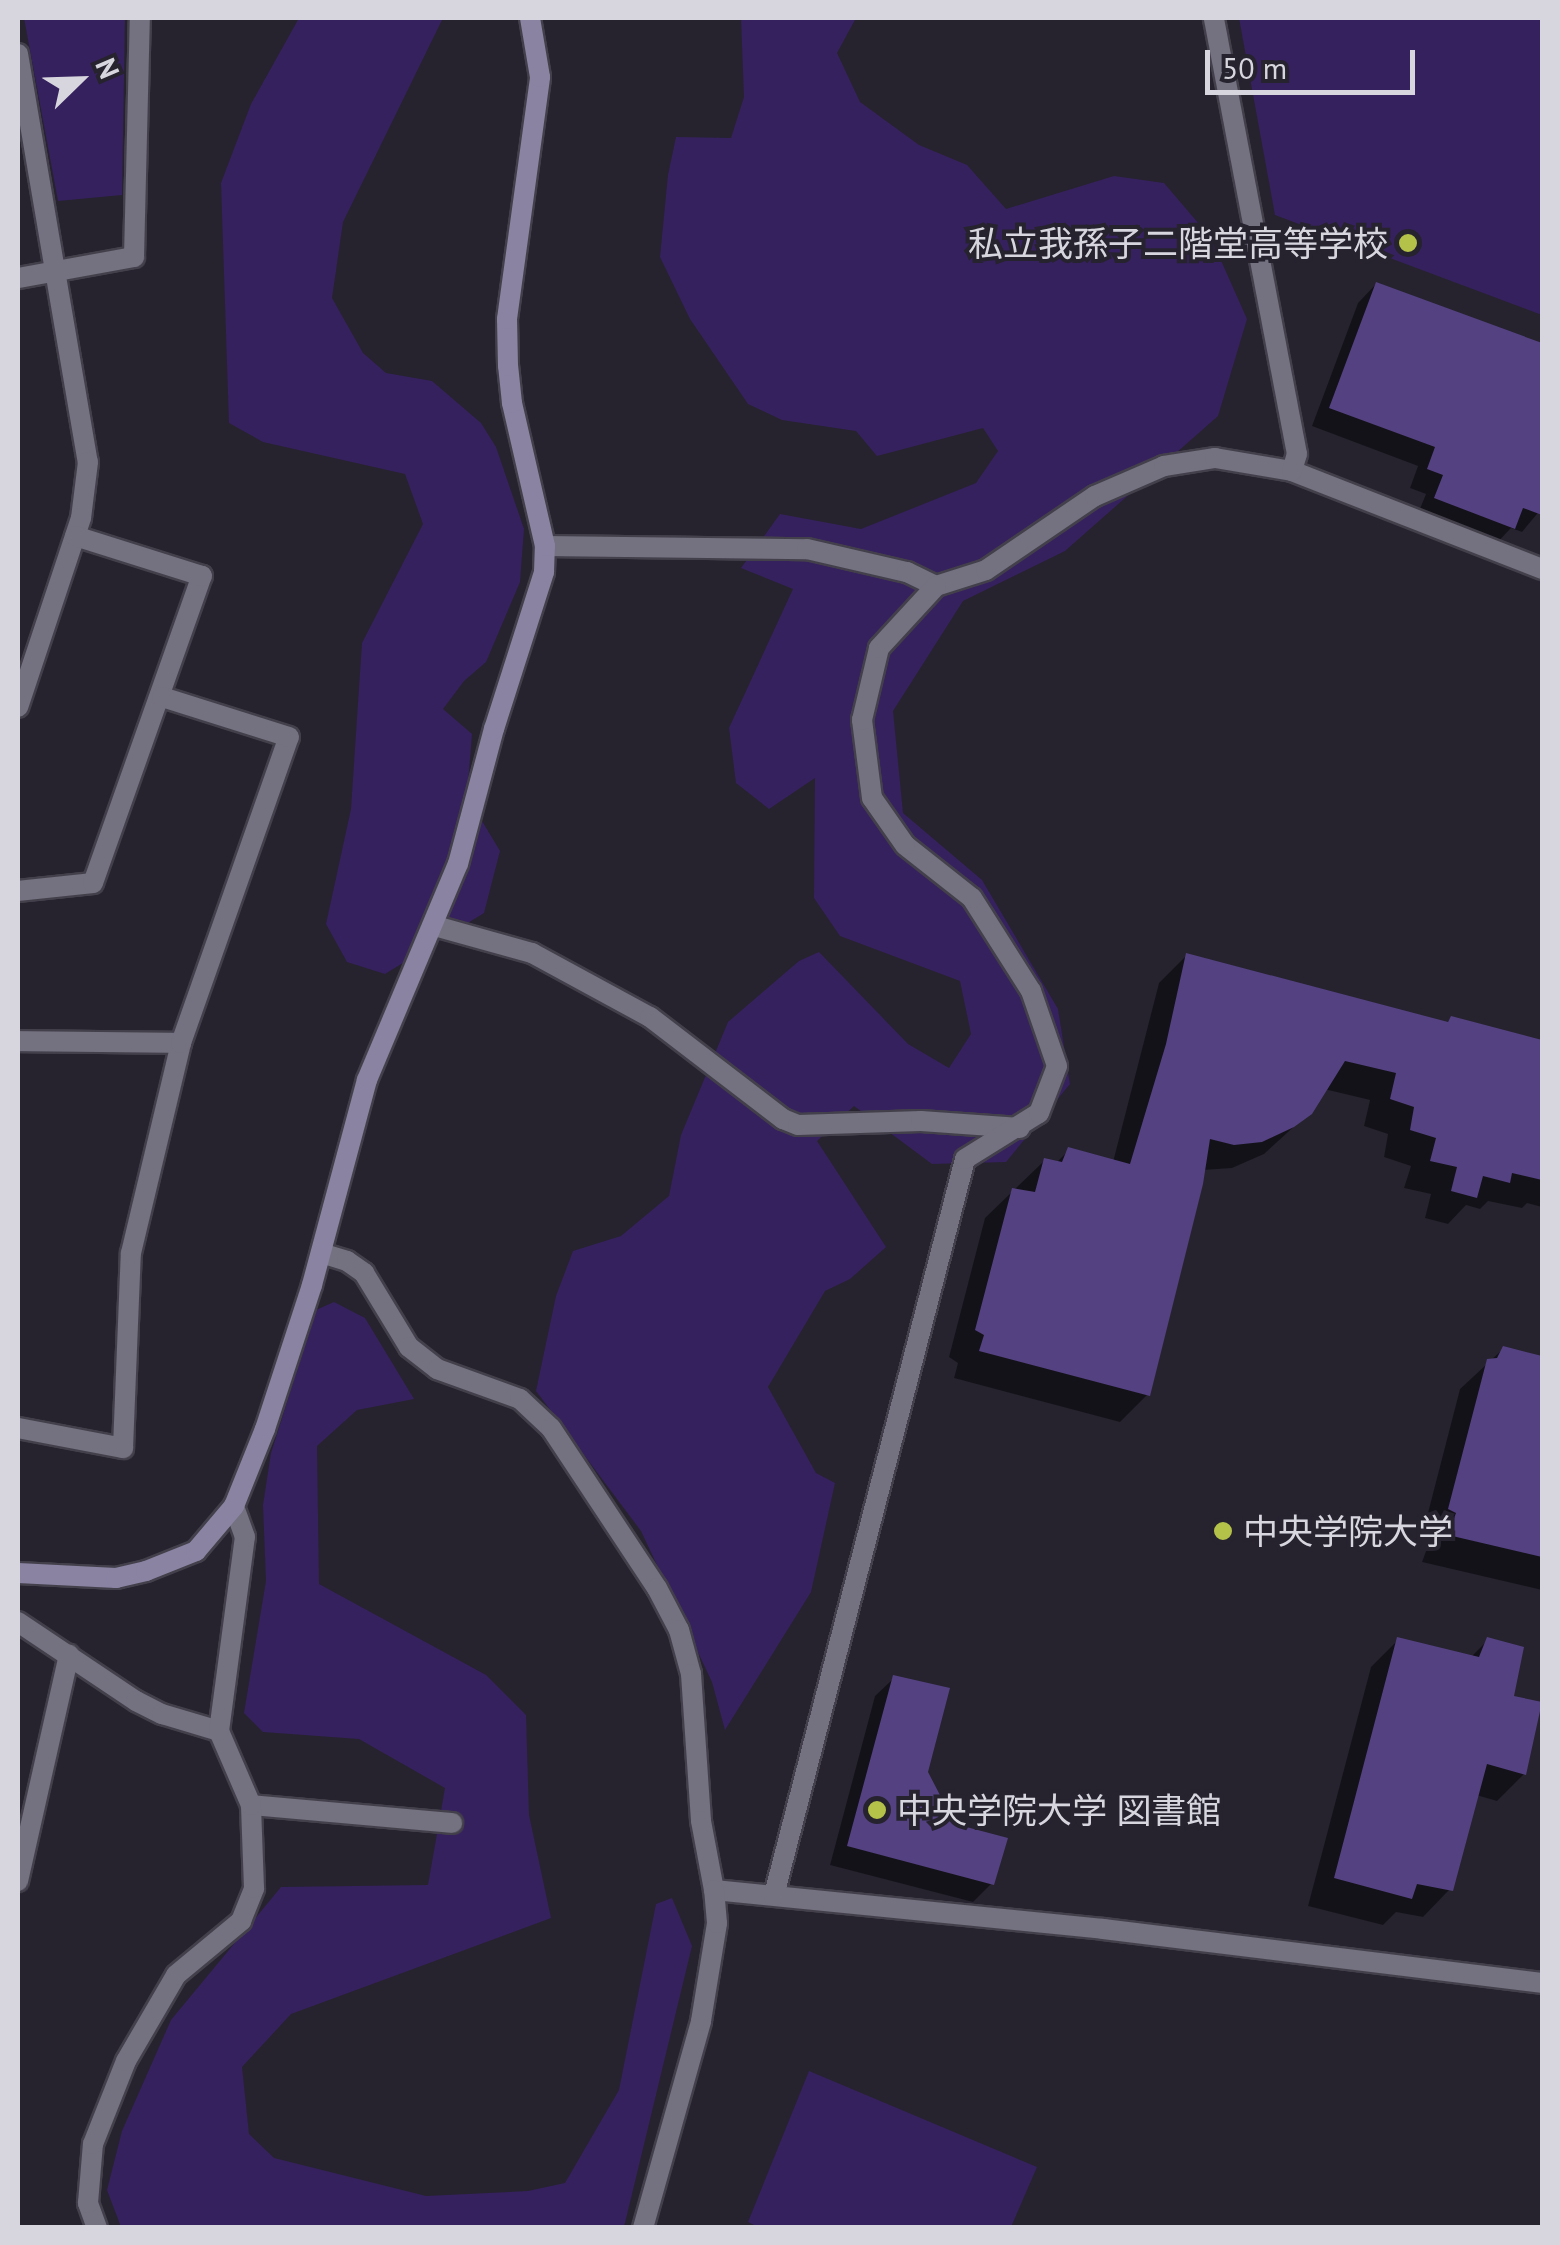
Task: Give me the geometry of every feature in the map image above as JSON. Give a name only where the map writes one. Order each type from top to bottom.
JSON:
[{"type":"street","points":[[18,278],[134,257],[140,18]]},
{"type":"street","points":[[18,1573],[116,1578],[146,1571],[196,1551],[234,1506],[265,1430],[321,1253],[367,1080],[435,926],[468,832],[494,729],[544,572],[545,546],[508,366],[507,318],[540,76],[530,18]]},
{"type":"street","points":[[1214,18],[1298,454],[1292,471]]},
{"type":"street","points":[[18,54],[88,462],[75,536],[18,708]]},
{"type":"street","points":[[774,1895],[965,1159],[1020,1128],[1042,1107],[1056,1066],[1043,1018],[972,898],[893,834],[872,798],[866,775],[862,720],[879,648],[936,586],[986,570],[1095,496],[1164,466],[1214,458],[1292,471],[1542,569]]},
{"type":"street","points":[[18,891],[93,883],[202,576],[75,536]]},
{"type":"street","points":[[545,546],[807,550],[907,572],[936,586]]},
{"type":"street","points":[[18,1428],[123,1448],[132,1254],[181,1043],[290,737],[162,697]]},
{"type":"street","points":[[435,926],[532,953],[650,1017],[783,1119],[798,1124],[922,1121],[1020,1128]]},
{"type":"street","points":[[18,1041],[181,1043]]},
{"type":"street","points":[[321,1253],[347,1260],[364,1273],[409,1347],[437,1369],[520,1398],[552,1428],[657,1588],[679,1630],[692,1674],[701,1821],[716,1923],[701,2021],[643,2228]]},
{"type":"street","points":[[97,2228],[88,2203],[93,2144],[126,2062],[176,1976],[241,1922],[254,1888],[251,1806],[219,1731],[245,1538],[234,1506]]},
{"type":"street","points":[[18,1622],[149,1708],[219,1731]]},
{"type":"street","points":[[18,1881],[69,1655]]},
{"type":"street","points":[[251,1806],[452,1822]]},
{"type":"street","points":[[714,1890],[1104,1929],[1542,1984]]},
{"type":"shaded area","points":[[24,18],[125,18],[122,195],[58,201]]},
{"type":"shaded area","points":[[299,18],[443,18],[343,222],[332,298],[363,353],[386,373],[432,381],[481,423],[496,447],[524,529],[520,582],[486,662],[464,681],[443,709],[472,734],[467,796],[500,851],[484,913],[385,974],[347,962],[326,924],[351,809],[362,643],[423,524],[405,474],[263,442],[229,423],[221,183],[251,104]]},
{"type":"shaded area","points":[[741,18],[856,18],[837,53],[860,102],[919,145],[967,165],[1006,209],[1114,176],[1164,183],[1211,238],[1247,319],[1218,416],[1065,551],[963,601],[893,711],[903,813],[982,880],[1058,1009],[1070,1084],[1006,1162],[932,1164],[854,1106],[817,1141],[886,1247],[850,1279],[825,1291],[768,1387],[816,1473],[835,1483],[811,1592],[725,1730],[712,1682],[641,1531],[536,1391],[556,1296],[573,1251],[621,1236],[669,1196],[681,1135],[728,1022],[799,961],[819,952],[908,1044],[949,1068],[971,1034],[960,981],[840,936],[814,898],[815,778],[769,809],[736,783],[729,728],[793,589],[741,568],[780,514],[861,529],[976,483],[998,451],[983,428],[877,456],[856,431],[782,420],[748,404],[690,319],[660,257],[668,175],[676,137],[731,138],[744,97]]},
{"type":"shaded area","points":[[1239,18],[1542,18],[1542,315],[1275,215]]},
{"type":"shaded area","points":[[334,1302],[365,1318],[414,1399],[357,1410],[317,1446],[319,1584],[486,1675],[526,1715],[529,1815],[551,1918],[291,2014],[242,2067],[249,2134],[274,2158],[426,2196],[528,2191],[565,2183],[619,2090],[656,1904],[672,1898],[692,1946],[624,2227],[121,2227],[107,2190],[122,2131],[171,2020],[281,1887],[428,1885],[445,1788],[359,1739],[263,1732],[244,1713],[266,1581],[263,1505],[271,1453],[316,1310]]},
{"type":"shaded area","points":[[809,2071],[1037,2167],[1011,2227],[760,2228],[748,2222]]},
{"type":"building","points":[[1376,282],[1542,343],[1542,515],[1523,508],[1515,529],[1434,498],[1443,475],[1427,469],[1435,447],[1329,408]]},
{"type":"building","points":[[1186,953],[1448,1022],[1451,1016],[1542,1040],[1542,1180],[1512,1173],[1510,1183],[1483,1176],[1477,1198],[1451,1191],[1457,1167],[1430,1161],[1436,1138],[1410,1130],[1414,1107],[1390,1099],[1396,1073],[1345,1061],[1312,1114],[1294,1127],[1262,1142],[1234,1145],[1210,1139],[1203,1184],[1150,1396],[979,1351],[984,1335],[975,1330],[1012,1188],[1035,1192],[1044,1158],[1062,1162],[1068,1147],[1130,1164],[1166,1044]]},
{"type":"building","points":[[1503,1346],[1542,1356],[1542,1557],[1448,1535],[1456,1513],[1448,1509],[1487,1359],[1497,1358]]},
{"type":"building","points":[[1397,1637],[1479,1657],[1487,1637],[1524,1647],[1514,1696],[1542,1702],[1526,1775],[1487,1764],[1453,1891],[1417,1884],[1412,1899],[1334,1878]]},
{"type":"building","points":[[893,1675],[950,1688],[928,1772],[955,1824],[1008,1838],[994,1885],[847,1846]]},
{"type":"place","name":"私立我孫子二階堂高等学校","points":[[1408,243]]},
{"type":"place","name":"中央学院大学","points":[[1223,1531]]},
{"type":"place","name":"中央学院大学 図書館","points":[[877,1810]]}]
